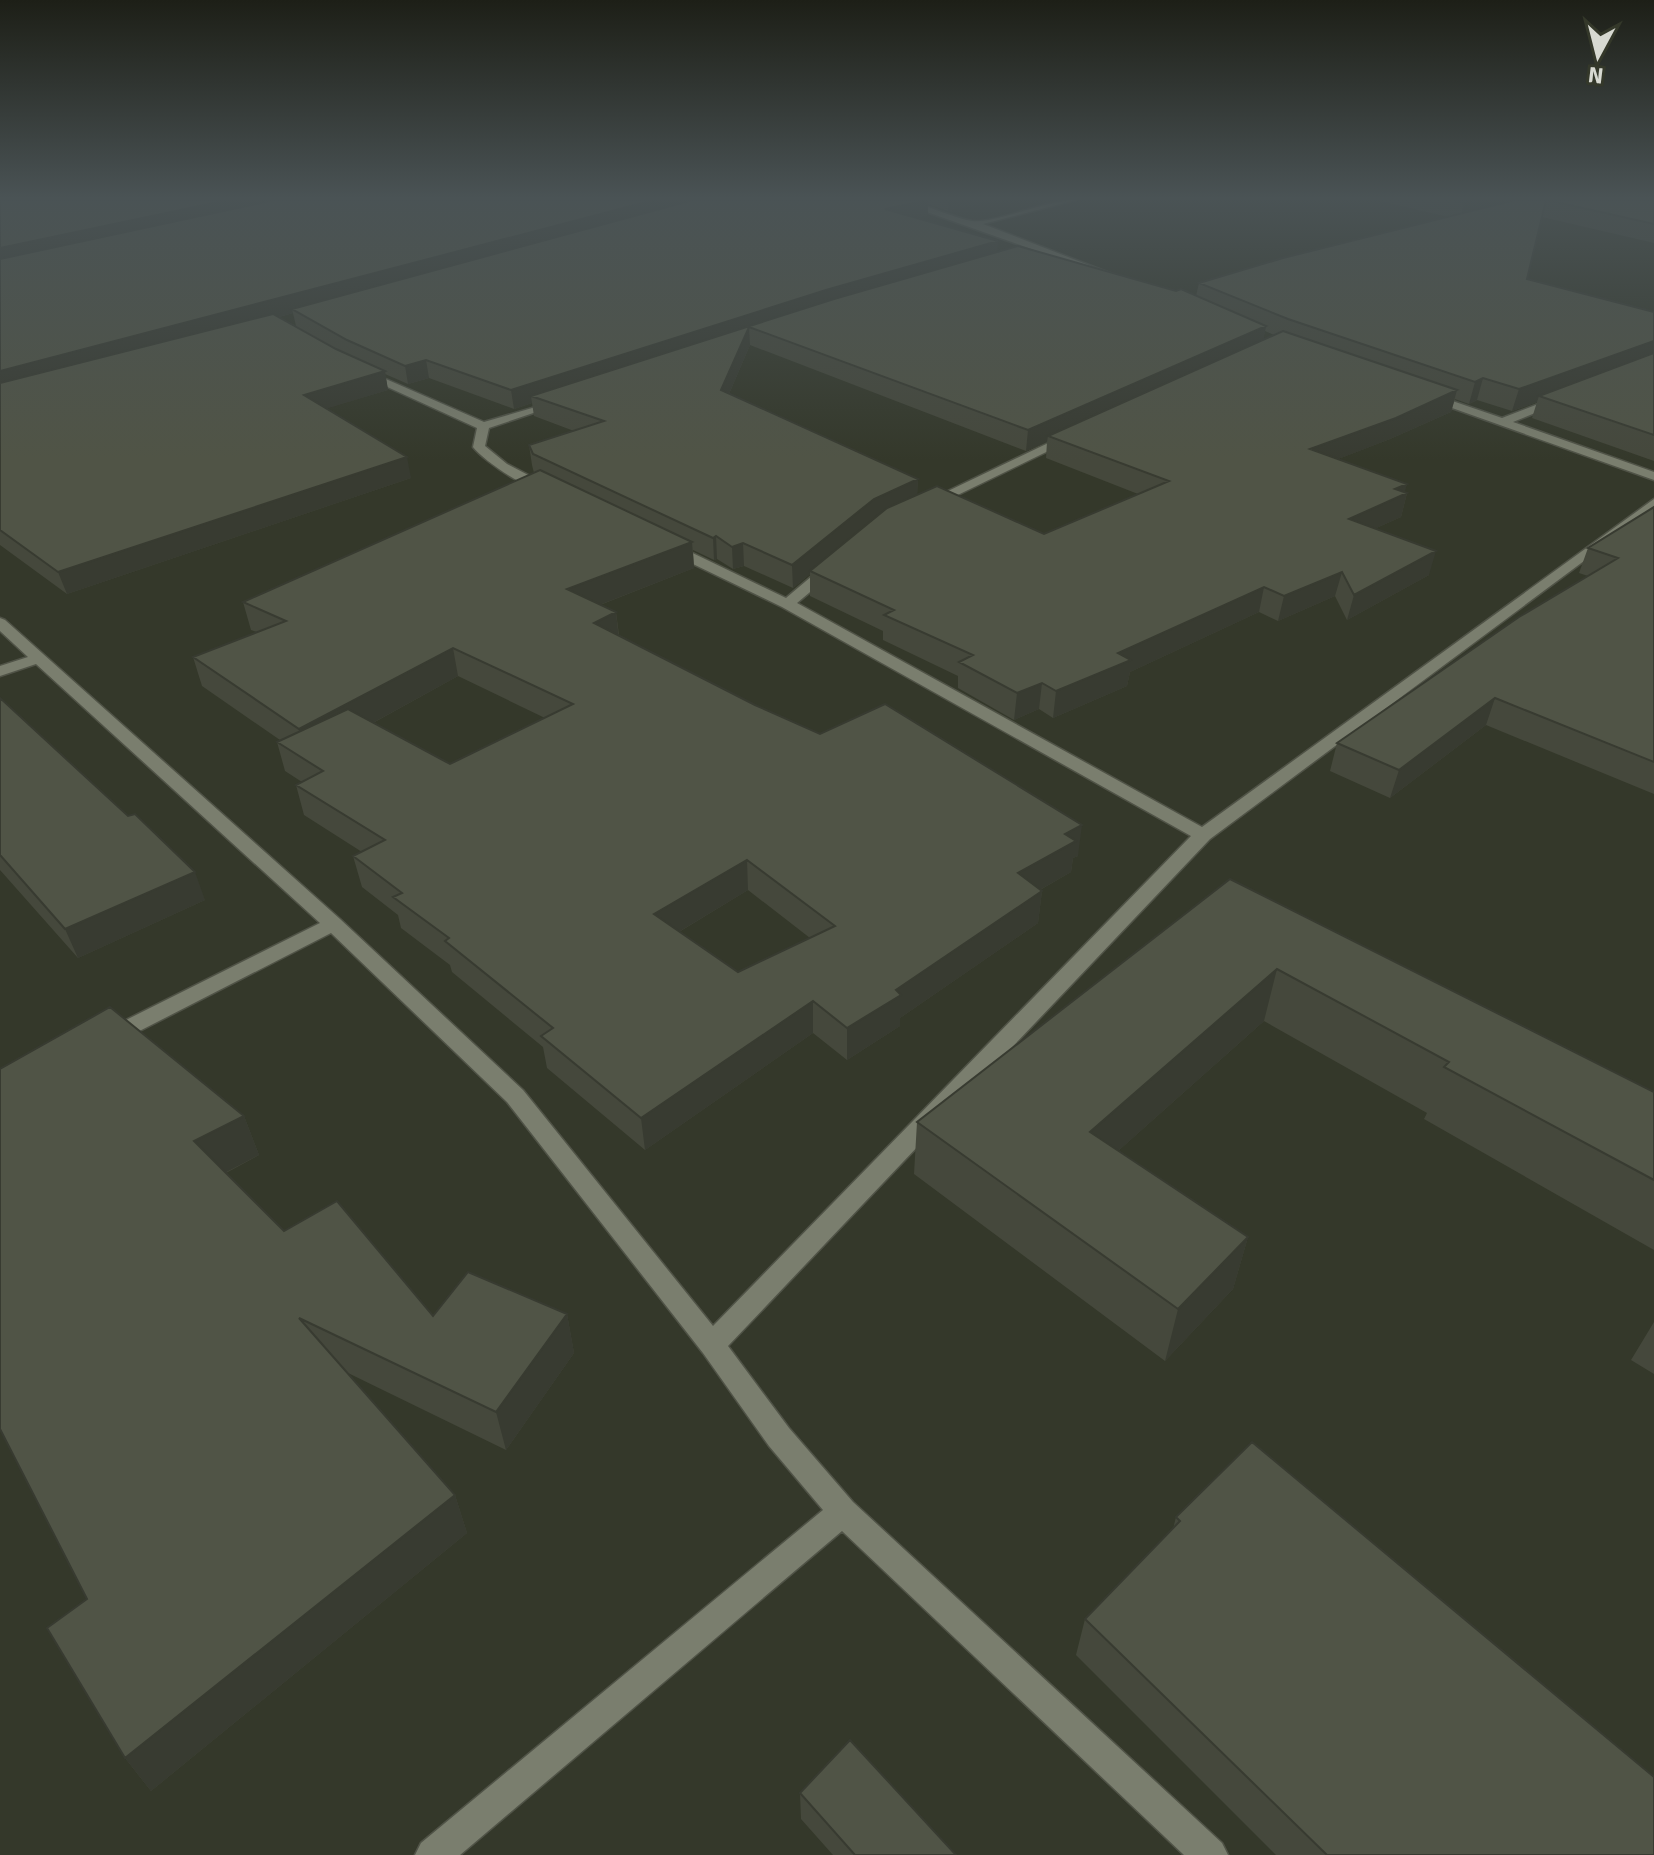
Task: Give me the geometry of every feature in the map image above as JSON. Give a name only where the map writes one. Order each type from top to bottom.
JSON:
[{"type":"street","points":[[345,363],[483,426],[570,398]]},
{"type":"street","points":[[1413,391],[1654,476]]},
{"type":"street","points":[[1502,422],[1574,394]]},
{"type":"street","points":[[483,426],[479,447],[485,455],[499,466],[557,493]]},
{"type":"street","points":[[923,506],[1079,433]]},
{"type":"street","points":[[712,1345],[1203,835],[1654,503]]},
{"type":"street","points":[[658,542],[787,604],[1203,835]]},
{"type":"street","points":[[787,604],[845,555]]},
{"type":"street","points":[[0,623],[333,924],[515,1096],[712,1345],[779,1437],[843,1512],[1210,1855]]},
{"type":"street","points":[[0,671],[39,658]]},
{"type":"street","points":[[83,1051],[333,924]]},
{"type":"street","points":[[433,1855],[843,1512]]},
{"type":"building","points":[[0,287],[323,287],[0,371]]},
{"type":"building","points":[[375,287],[838,287],[511,390],[426,360],[405,366],[347,340],[292,309]]},
{"type":"building","points":[[877,287],[1160,287],[1176,291],[1181,289],[1266,326],[1028,430],[749,327],[721,390],[918,479],[874,499],[792,565],[743,543],[732,547],[716,536],[713,538],[533,454],[529,445],[604,421],[531,396],[834,299]]},
{"type":"building","points":[[1208,287],[1556,287],[1654,312],[1654,341],[1519,389],[1483,378],[1475,382],[1288,319]]},
{"type":"building","points":[[273,314],[336,349],[385,371],[304,395],[407,457],[58,572],[0,530],[0,383]]},
{"type":"building","points":[[1283,331],[1457,390],[1396,418],[1310,449],[1407,484],[1395,489],[1407,493],[1349,519],[1436,551],[1354,595],[1342,572],[1284,596],[1264,587],[1118,653],[1131,660],[1056,691],[1042,683],[1017,693],[959,662],[973,655],[884,615],[894,610],[810,571],[887,508],[937,486],[1044,534],[1169,481],[1048,436]]},
{"type":"building","points":[[1654,353],[1654,435],[1539,396]]},
{"type":"building","points":[[540,470],[692,542],[567,589],[616,612],[594,623],[755,705],[820,734],[885,704],[1082,825],[1065,834],[1076,841],[1018,873],[1042,891],[896,990],[901,995],[847,1028],[813,1001],[641,1118],[541,1036],[553,1028],[445,941],[449,938],[393,897],[402,893],[353,856],[385,840],[296,785],[323,771],[277,742],[348,709],[450,764],[573,704],[453,648],[299,729],[193,657],[286,621],[243,602]],"holes":[[[747,860],[835,926],[738,972],[654,914]]]},
{"type":"building","points":[[1654,507],[1654,762],[1495,698],[1399,770],[1337,743],[1519,617],[1618,558],[1588,548]]},
{"type":"building","points":[[0,698],[128,816],[135,814],[195,872],[65,929],[0,855]]},
{"type":"building","points":[[1230,879],[1654,1092],[1654,1180],[1444,1067],[1449,1062],[1277,969],[1090,1132],[1248,1237],[1178,1309],[917,1122]]},
{"type":"building","points":[[110,1007],[244,1116],[194,1141],[284,1231],[337,1201],[433,1316],[468,1272],[567,1314],[496,1412],[299,1318],[455,1495],[125,1758],[47,1628],[87,1599],[0,1429],[0,1069]]},
{"type":"building","points":[[1252,1442],[1654,1777],[1654,1855],[1327,1855],[1085,1619],[1180,1521],[1176,1517]]},
{"type":"building","points":[[850,1740],[956,1855],[855,1855],[800,1793]]}]
